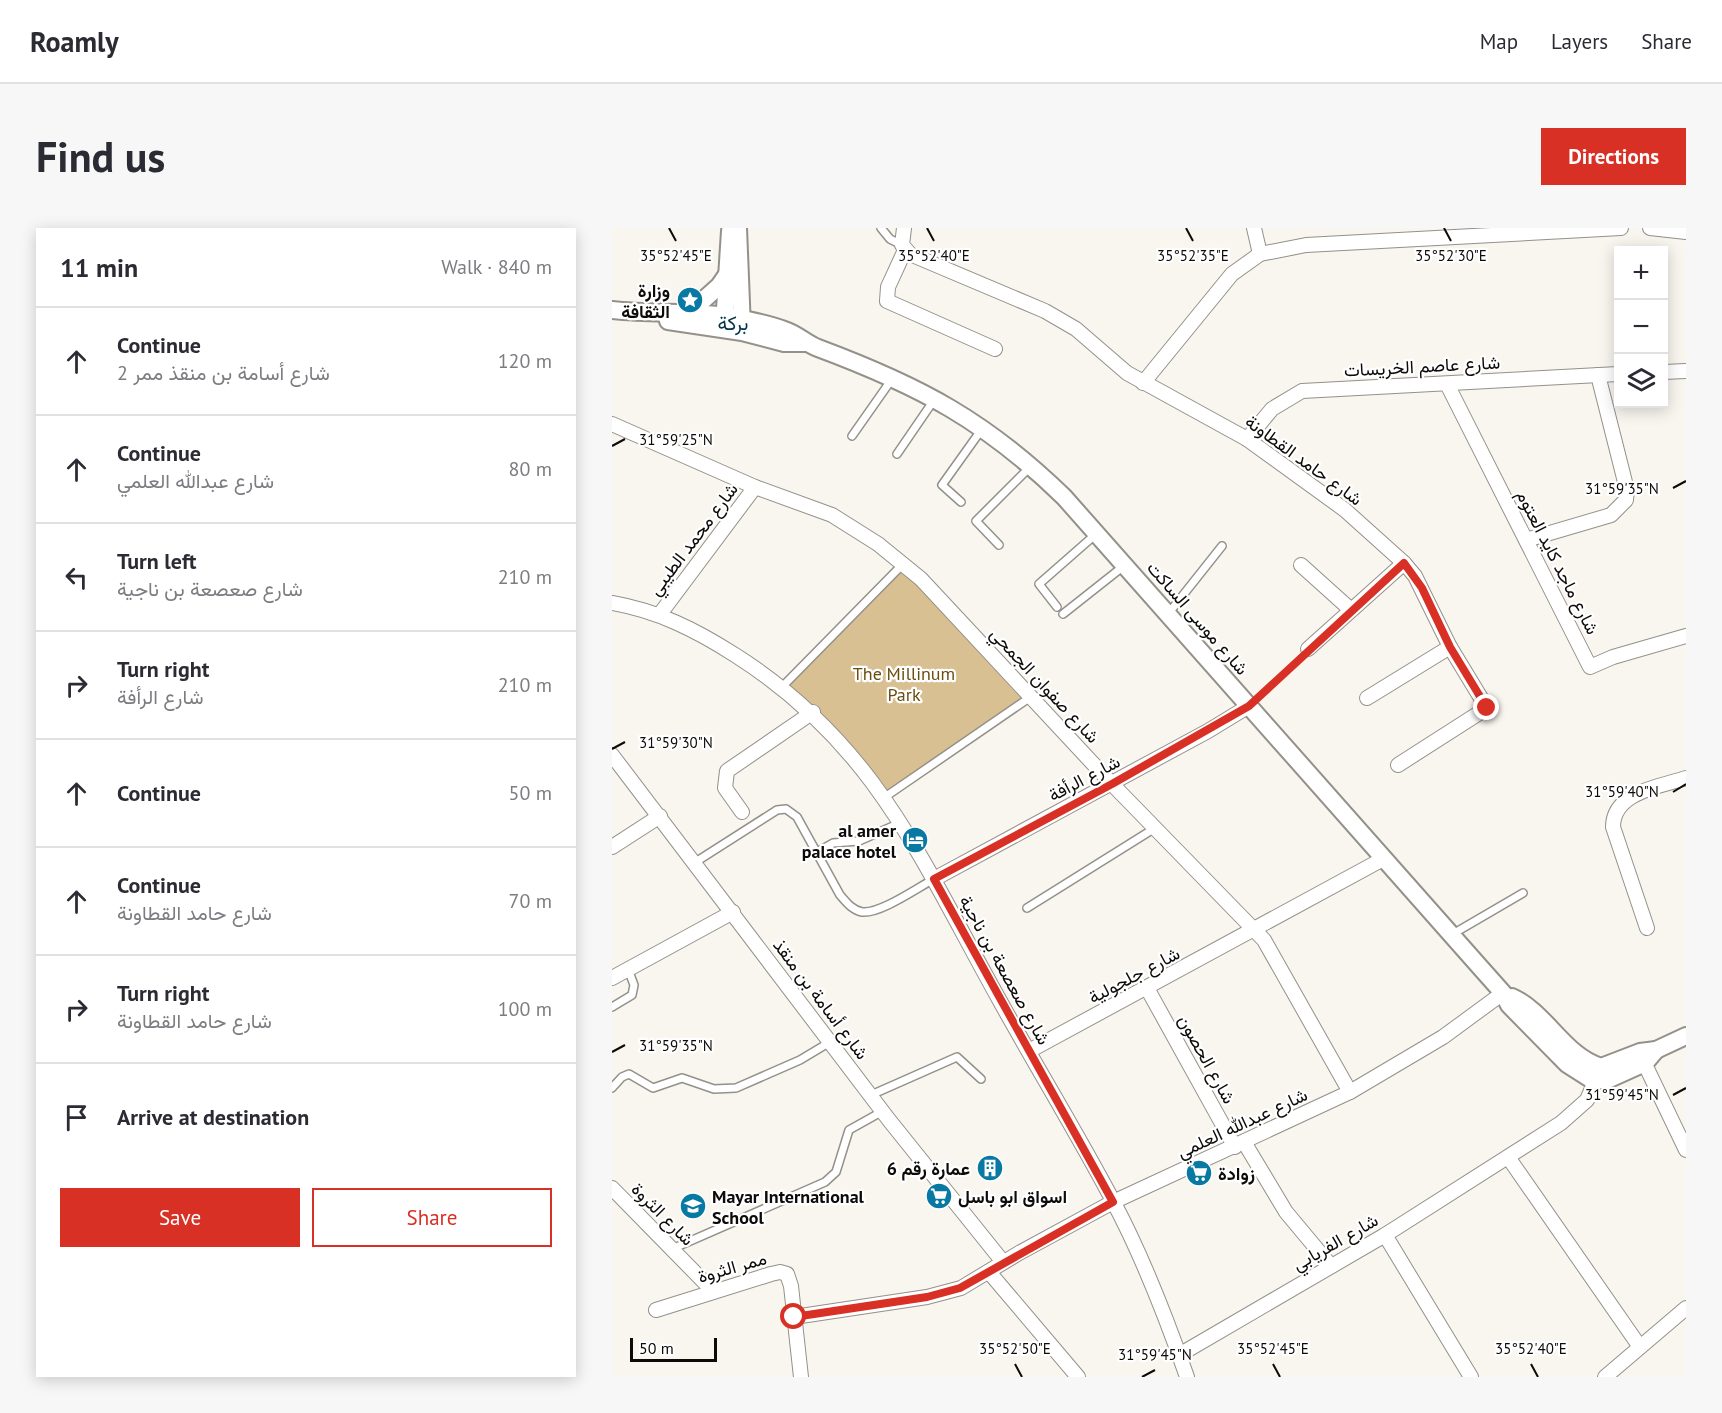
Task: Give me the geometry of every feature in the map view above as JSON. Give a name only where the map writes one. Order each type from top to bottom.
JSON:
[{"type":"street","points":[[724,322],[730,228]]},
{"type":"street","points":[[738,228],[742,325]]},
{"type":"street","points":[[904,228],[904,247],[888,287],[887,301],[995,349]]},
{"type":"street","points":[[1254,228],[1260,254]]},
{"type":"street","points":[[1143,383],[1232,274],[1260,254],[1306,245],[1414,233],[1621,228]]},
{"type":"street","points":[[1650,228],[1686,232]]},
{"type":"street","name":"شارع حامد القطاونة","points":[[904,247],[916,257],[1045,311],[1076,329],[1113,363],[1143,383],[1247,439],[1345,510],[1404,563],[1422,588],[1450,647],[1487,708],[1398,765]]},
{"type":"street","points":[[689,313],[719,286],[728,272]]},
{"type":"street","name":"شارع موسى الساكت","points":[[612,310],[648,314],[689,313],[742,325],[784,343],[806,343],[894,377],[983,427],[1032,466],[1097,533],[1503,993],[1515,998],[1530,1010],[1599,1074]]},
{"type":"street","name":"شارع موسى الساكت","points":[[648,314],[663,321],[724,322]]},
{"type":"street","points":[[1668,372],[1686,371]]},
{"type":"street","name":"شارع عاصم الخريسات","points":[[1247,439],[1272,409],[1302,391],[1614,374]]},
{"type":"street","points":[[1526,540],[1611,515],[1626,500],[1627,490],[1598,375]]},
{"type":"street","name":"شارع ماجد كايد العتوم","points":[[1447,384],[1590,667],[1686,636]]},
{"type":"street","name":"شارع صفوان الجمحي","points":[[612,424],[755,487],[832,515],[851,525],[903,564],[939,597],[1112,784],[1256,930],[1273,953],[1350,1092]]},
{"type":"street","name":"شارع محمد الطيبي","points":[[660,614],[755,487]]},
{"type":"street","points":[[1308,649],[1404,563]]},
{"type":"street","points":[[1301,565],[1351,610]]},
{"type":"street","name":"شارع صعصعة بن ناجية","points":[[612,603],[660,614],[711,640],[782,687],[813,712],[852,753],[885,797],[934,879],[1113,1202],[1154,1289],[1187,1377]]},
{"type":"street","points":[[1367,698],[1450,647]]},
{"type":"street","name":"شارع الرأفة","points":[[934,879],[1112,784],[1249,706]]},
{"type":"street","points":[[742,812],[725,788],[727,771],[813,712]]},
{"type":"street","name":"شارع أسامة بن منقذ","points":[[612,755],[883,1111],[1003,1262]]},
{"type":"street","points":[[1647,928],[1613,827],[1613,815],[1618,806],[1632,796],[1686,778]]},
{"type":"street","points":[[612,847],[660,816]]},
{"type":"street","name":"شارع جلجولية","points":[[1029,1052],[1383,859]]},
{"type":"street","points":[[612,978],[733,912]]},
{"type":"street","name":"شارع الحصون","points":[[1147,988],[1240,1145],[1286,1212],[1331,1266]]},
{"type":"street","name":"شارع عبدالله العلمي","points":[[794,1317],[941,1294],[960,1288],[1113,1202],[1350,1092],[1443,1037],[1503,993]]},
{"type":"street","points":[[1599,1074],[1605,1081],[1647,1055],[1686,1036]]},
{"type":"street","points":[[1647,1055],[1686,1150]]},
{"type":"street","name":"شارع الفريابي","points":[[1179,1355],[1385,1235],[1508,1157],[1576,1111],[1587,1100],[1599,1074]]},
{"type":"street","points":[[1508,1157],[1640,1347]]},
{"type":"street","name":"شارع الثروة","points":[[612,1188],[713,1291]]},
{"type":"street","points":[[1385,1235],[1471,1377]]},
{"type":"street","name":"ممر الثروة","points":[[656,1310],[780,1272],[787,1274],[792,1286],[801,1377]]},
{"type":"street","points":[[989,1272],[1078,1377]]},
{"type":"street","points":[[1605,1377],[1686,1308]]},
{"type":"lane","points":[[881,228],[890,239],[904,247]]},
{"type":"lane","points":[[852,436],[894,377]]},
{"type":"lane","points":[[897,454],[935,398]]},
{"type":"lane","points":[[961,502],[942,485],[983,427]]},
{"type":"lane","points":[[999,545],[976,521],[1032,466]]},
{"type":"lane","points":[[1057,607],[1039,584],[1097,533]]},
{"type":"lane","points":[[1168,614],[1222,546]]},
{"type":"lane","points":[[782,687],[903,564]]},
{"type":"lane","points":[[1063,614],[1125,565]]},
{"type":"lane","points":[[885,797],[1032,696]]},
{"type":"lane","points":[[694,863],[777,810],[786,809],[797,817],[840,895],[849,906],[861,912],[880,908],[934,879]]},
{"type":"lane","points":[[816,852],[833,843],[860,841],[900,823]]},
{"type":"lane","points":[[1027,909],[1155,828]]},
{"type":"lane","points":[[1451,935],[1522,893]]},
{"type":"lane","points":[[612,1007],[632,995],[634,985],[628,969]]},
{"type":"lane","points":[[612,1088],[621,1077],[629,1074],[653,1088],[682,1078],[714,1089],[736,1088],[790,1065],[830,1042]]},
{"type":"lane","points":[[871,1095],[957,1057],[981,1079]]},
{"type":"lane","points":[[672,1249],[825,1182],[836,1172],[849,1130],[883,1111]]},
{"type":"path","points":[[1249,706],[1308,649]]},
{"type":"green space","name":"The Millinum Park","points":[[903,564],[1032,696],[885,797],[782,687]]},
{"type":"place","name":"وزارة الثقافة","points":[[690,300]]},
{"type":"place","name":"al amer palace hotel","points":[[915,840]]},
{"type":"place","name":"عمارة رقم 6","points":[[990,1168]]},
{"type":"place","name":"زوادة","points":[[1199,1173]]},
{"type":"place","name":"اسواق ابو باسل","points":[[939,1196]]},
{"type":"place","name":"Mayar International School","points":[[693,1206]]},
{"type":"district","name":"بركة","points":[[733,323]]},
{"type":"route","points":[[794,1317],[927,1297],[960,1288],[978,1280],[1019,1252],[1113,1202],[934,879],[1112,784],[1249,706],[1308,649],[1404,563],[1422,588],[1450,647],[1487,708]]}]
